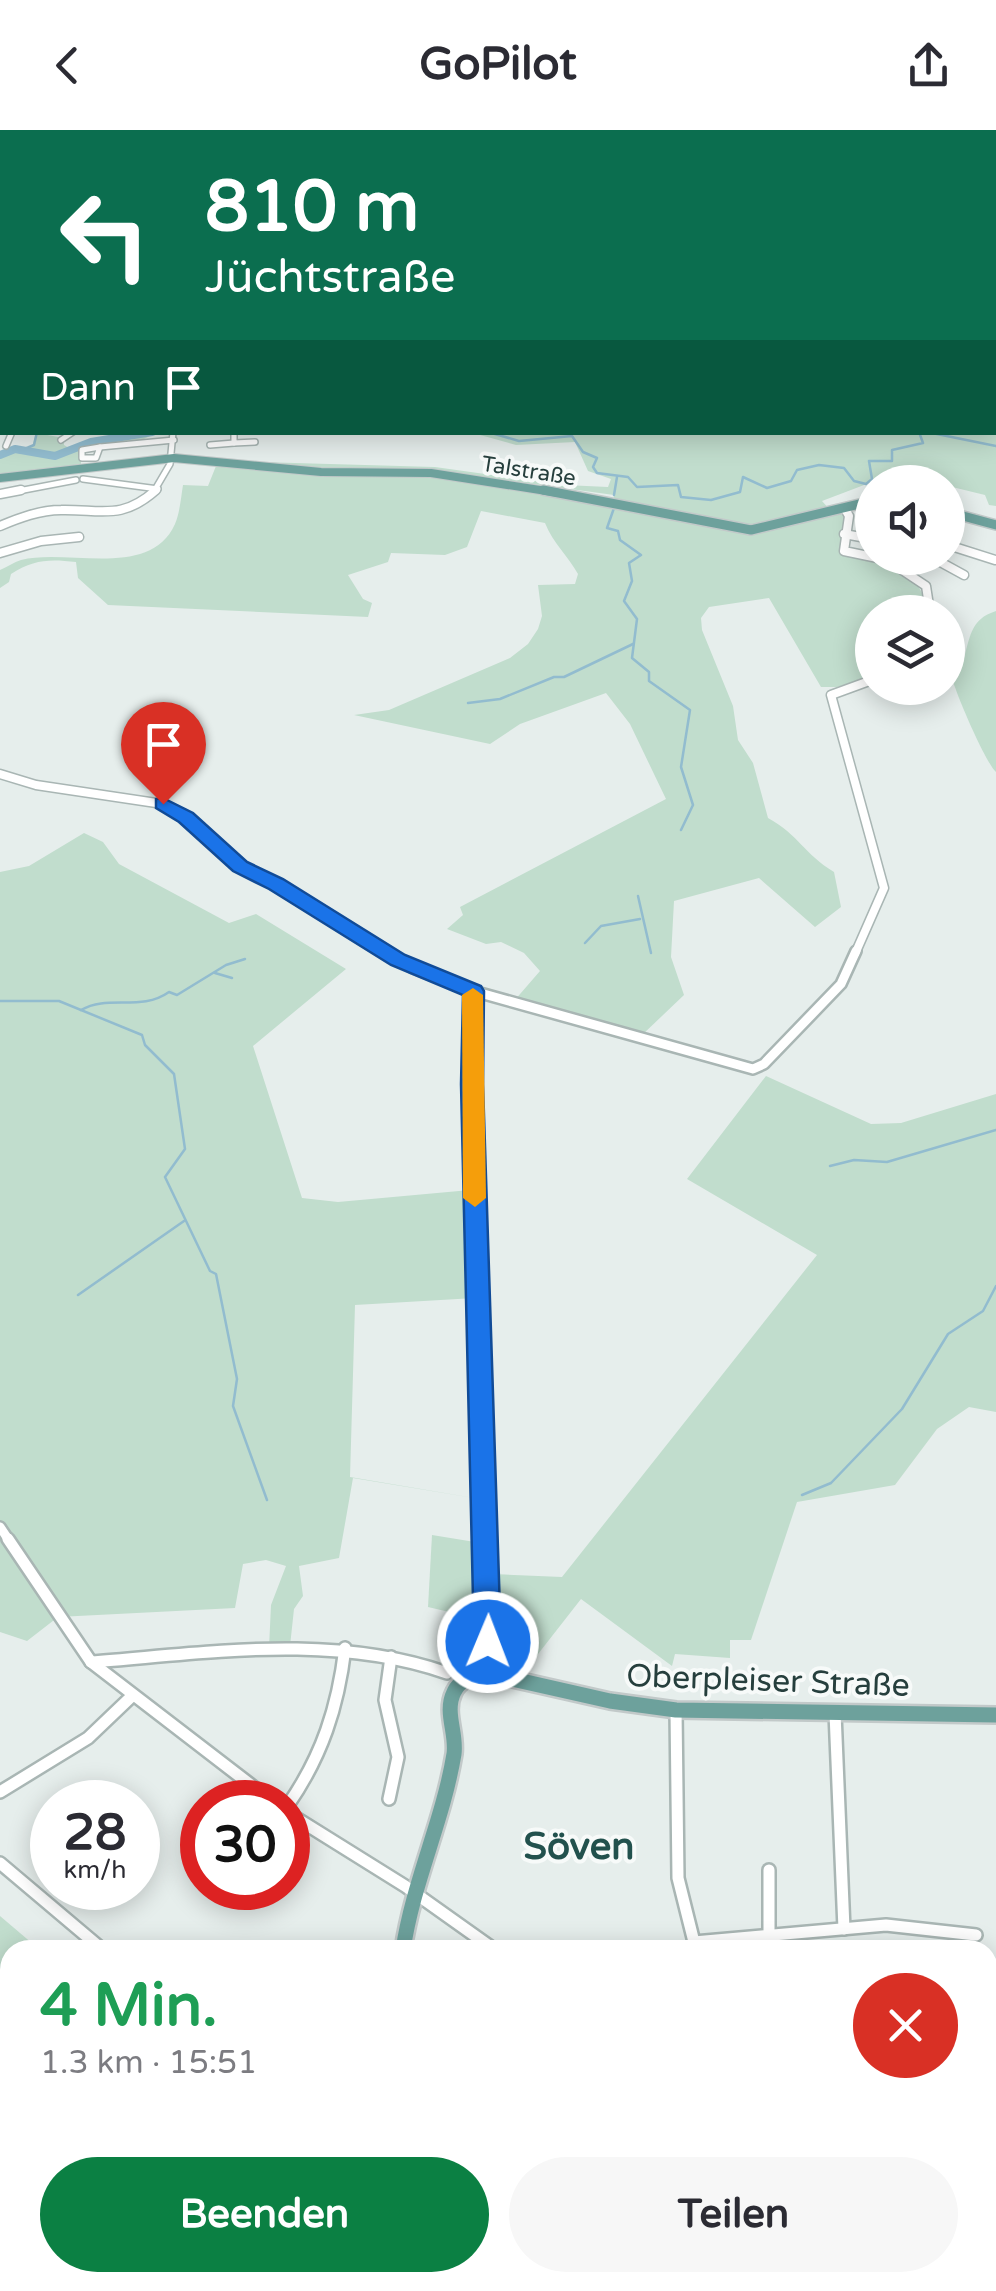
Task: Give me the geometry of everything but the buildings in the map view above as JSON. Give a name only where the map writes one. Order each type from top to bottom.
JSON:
[{"type":"main road","name":"Talstraße","points":[[0,478],[174,458],[321,472],[431,473],[588,497],[751,530],[855,507]]},
{"type":"main road","points":[[144,460],[164,463],[169,471]]},
{"type":"main road","points":[[965,516],[996,524]]},
{"type":"main road","points":[[404,1940],[411,1892],[454,1752],[452,1696],[460,1682],[486,1674]]},
{"type":"main road","name":"Oberpleiser Straße","points":[[486,1674],[610,1701],[676,1710],[996,1715]]},
{"type":"street","points":[[6,446],[11,435]]},
{"type":"street","points":[[62,440],[69,435]]},
{"type":"street","points":[[234,435],[234,443]]},
{"type":"street","points":[[100,447],[174,439]]},
{"type":"street","points":[[0,526],[56,510],[119,513],[145,502],[169,471],[174,439]]},
{"type":"street","points":[[174,439],[183,454],[208,459]]},
{"type":"street","points":[[210,444],[256,442]]},
{"type":"street","points":[[0,494],[79,480],[158,489]]},
{"type":"street","points":[[845,510],[849,516],[842,547],[847,554],[887,560],[926,586],[927,595]]},
{"type":"street","points":[[844,534],[855,536]]},
{"type":"street","points":[[0,553],[42,541],[79,537]]},
{"type":"street","points":[[965,551],[996,561]]},
{"type":"street","points":[[0,774],[36,785],[163,804],[186,817],[240,866],[398,960],[473,991],[745,1068],[764,1064],[842,984],[884,888],[830,695],[855,686]]},
{"type":"street","points":[[473,991],[475,1220],[490,1610],[486,1674]]},
{"type":"street","points":[[0,1527],[91,1662],[244,1780]]},
{"type":"street","points":[[91,1662],[345,1648],[427,1664],[447,1673]]},
{"type":"street","points":[[307,1780],[316,1768],[340,1698],[345,1648]]},
{"type":"street","points":[[390,1799],[398,1757],[385,1700],[391,1657]]},
{"type":"street","points":[[0,1792],[88,1738],[132,1696]]},
{"type":"street","points":[[676,1710],[678,1878],[691,1940]]},
{"type":"street","points":[[836,1713],[844,1929]]},
{"type":"street","points":[[310,1827],[481,1940]]},
{"type":"street","points":[[0,1862],[91,1940]]},
{"type":"street","points":[[769,1870],[769,1936]]},
{"type":"street","points":[[762,1940],[769,1936],[886,1925],[976,1934]]},
{"type":"green space","points":[[35,435],[64,438],[64,445],[69,448],[93,439],[152,435],[138,442],[81,449],[81,464],[0,475],[0,452],[32,447]]},
{"type":"green space","points":[[480,435],[996,435],[996,506],[989,505],[985,495],[965,490],[965,465],[855,465],[855,488],[822,501],[831,511],[847,516],[841,552],[855,558],[855,575],[907,575],[923,595],[855,595],[855,682],[821,687],[769,598],[709,607],[701,618],[702,630],[733,706],[738,740],[753,763],[768,818],[834,872],[841,907],[815,927],[759,878],[674,901],[671,957],[684,995],[641,1036],[514,1001],[540,971],[524,953],[501,942],[486,944],[447,929],[463,915],[460,907],[666,799],[630,724],[606,693],[520,724],[490,744],[354,715],[389,710],[510,658],[528,644],[542,616],[538,585],[575,584],[578,574],[545,523],[481,511],[467,547],[445,555],[391,553],[388,562],[348,575],[363,599],[372,603],[368,617],[108,605],[78,578],[76,562],[67,561],[27,565],[11,574],[9,582],[0,588],[0,570],[21,560],[127,557],[147,552],[163,541],[175,524],[183,485],[208,486],[218,461],[316,473],[431,475],[613,505],[614,495],[432,470],[323,469],[260,462],[435,467],[608,487],[611,479],[588,471],[575,442],[516,445]]},
{"type":"green space","points":[[996,611],[996,772],[962,705],[965,655],[976,624]]},
{"type":"green space","points":[[84,833],[103,842],[119,864],[229,923],[256,914],[346,969],[253,1046],[302,1198],[338,1202],[470,1190],[475,1298],[355,1305],[350,1477],[480,1499],[353,1478],[339,1558],[299,1566],[303,1596],[294,1609],[290,1646],[269,1648],[271,1605],[286,1566],[266,1560],[243,1564],[235,1608],[58,1617],[27,1641],[0,1632],[0,872],[29,866]]},
{"type":"green space","points":[[766,1076],[871,1124],[901,1123],[996,1094],[996,1412],[969,1407],[937,1429],[895,1485],[797,1502],[751,1640],[730,1640],[730,1658],[675,1654],[672,1666],[581,1599],[524,1672],[490,1666],[493,1574],[562,1577],[817,1255],[687,1179]]},
{"type":"green space","points":[[432,1535],[481,1543],[483,1620],[428,1607]]},
{"type":"green space","points":[[0,1916],[28,1940],[0,1940]]},
{"type":"waterway","points":[[22,450],[34,445],[36,435]]},
{"type":"waterway","points":[[0,455],[15,449],[55,456],[91,442],[134,435]]},
{"type":"waterway","points":[[498,435],[519,441],[572,436],[583,452],[597,458],[593,467],[597,473],[628,477],[637,487],[678,485],[681,497],[711,500],[740,492],[743,477],[767,488],[791,481],[797,470],[819,465],[844,468],[854,481],[866,484],[872,479],[869,461],[892,461],[892,450],[923,443],[920,435]]},
{"type":"waterway","points":[[942,435],[996,446]]},
{"type":"waterway","points":[[614,495],[617,477]]},
{"type":"waterway","points":[[614,508],[607,528],[618,531],[620,540],[641,555],[629,563],[632,581],[624,601],[637,619],[632,658],[649,672],[649,681],[690,710],[681,767],[693,805],[681,830]]},
{"type":"waterway","points":[[468,703],[500,699],[554,677],[564,677],[633,644]]},
{"type":"waterway","points":[[638,896],[651,953]]},
{"type":"waterway","points":[[585,943],[601,926],[640,919]]},
{"type":"waterway","points":[[81,1010],[102,1003],[147,1001],[169,992],[177,995],[226,965],[245,959]]},
{"type":"waterway","points":[[215,973],[232,978]]},
{"type":"waterway","points":[[0,1001],[59,1001],[142,1035],[145,1045],[174,1074],[185,1149],[165,1177],[210,1271],[216,1274],[237,1379],[233,1406],[267,1500]]},
{"type":"waterway","points":[[830,1166],[854,1160],[887,1162],[996,1130]]},
{"type":"waterway","points":[[78,1295],[184,1221]]},
{"type":"waterway","points":[[802,1495],[831,1483],[902,1409],[948,1334],[983,1311],[996,1286]]},
{"type":"slow traffic","points":[[473,995],[470,1014],[475,1198]]},
{"type":"district","name":"Söven","points":[[579,1846]]},
{"type":"route","points":[[163,804],[186,817],[240,866],[398,960],[473,991],[470,1014],[488,1642]]}]
